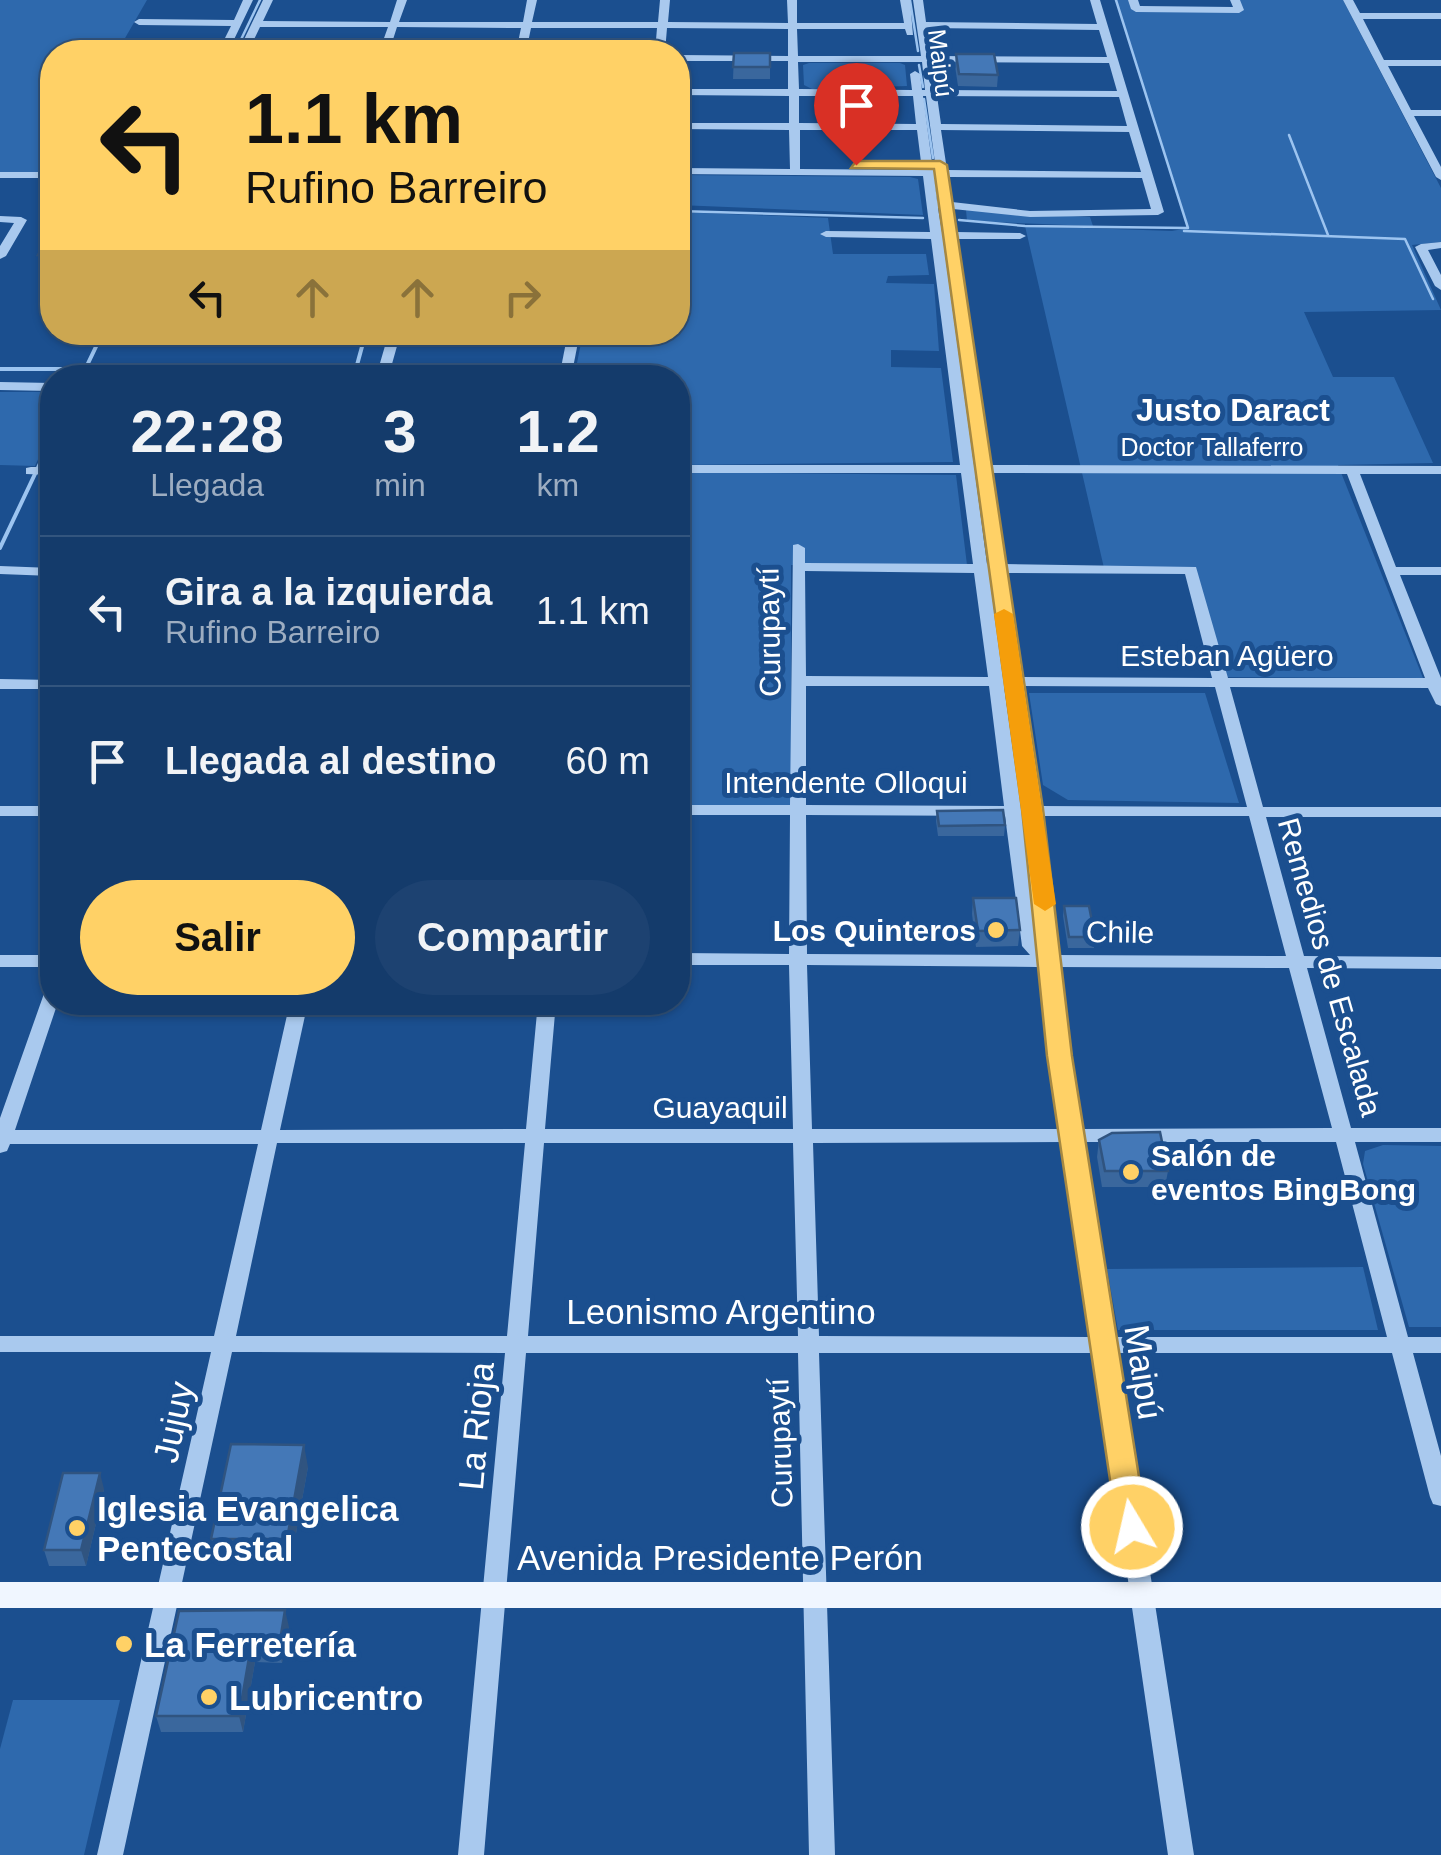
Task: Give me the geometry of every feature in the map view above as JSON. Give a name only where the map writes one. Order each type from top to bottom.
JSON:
[{"type":"main road","name":"Avenida Presidente Perón","points":[[0,1595],[1441,1595]]},
{"type":"street","points":[[230,40],[248,0]]},
{"type":"street","points":[[249,40],[268,0]]},
{"type":"street","points":[[388,40],[402,0]]},
{"type":"street","points":[[524,40],[532,0]]},
{"type":"street","points":[[661,40],[664,0]]},
{"type":"street","points":[[792,0],[795,168]]},
{"type":"street","name":"Maipú","points":[[905,0],[915,26]]},
{"type":"street","name":"Maipú","points":[[918,0],[915,26],[942,235],[952,303],[971,381],[997,566],[1005,682]]},
{"type":"street","points":[[938,204],[1030,214],[1158,212],[1095,0]]},
{"type":"street","points":[[1348,0],[1440,172]]},
{"type":"street","points":[[1356,16],[1441,15],[1434,3]]},
{"type":"street","points":[[1134,5],[1237,5]]},
{"type":"street","points":[[139,22],[238,23]]},
{"type":"street","points":[[256,24],[1104,27]]},
{"type":"street","points":[[690,58],[1114,60]]},
{"type":"street","points":[[1381,62],[1441,63]]},
{"type":"street","points":[[690,92],[1124,94]]},
{"type":"street","points":[[1408,114],[1441,113]]},
{"type":"street","points":[[690,126],[1134,129]]},
{"type":"street","points":[[690,168],[1146,171]]},
{"type":"street","points":[[0,175],[40,175]]},
{"type":"street","points":[[0,219],[21,220],[0,256]]},
{"type":"street","points":[[826,234],[1020,236]]},
{"type":"street","points":[[1441,245],[1421,247],[1441,286]]},
{"type":"street","name":"Maipú","points":[[952,303],[954,380],[980,568],[1005,682],[1050,946],[1046,959],[1071,1135],[1181,1855]]},
{"type":"street","points":[[954,380],[971,381]]},
{"type":"street","points":[[0,386],[40,386]]},
{"type":"street","points":[[690,469],[966,469]]},
{"type":"street","name":"Doctor Tallaferro","points":[[966,469],[1441,470]]},
{"type":"street","points":[[1352,470],[1438,683],[1441,700]]},
{"type":"street","name":"Curupaytí","points":[[822,1855],[798,959],[798,558],[980,568]]},
{"type":"street","points":[[980,568],[997,566]]},
{"type":"street","name":"Remedios de Escalada","points":[[997,566],[1191,570],[1441,1497]]},
{"type":"street","points":[[0,570],[40,572]]},
{"type":"street","points":[[1391,571],[1441,571]]},
{"type":"street","name":"Esteban Agüero","points":[[801,681],[1438,683]]},
{"type":"street","points":[[0,684],[40,684]]},
{"type":"street","name":"Intendente Olloqui","points":[[690,810],[1441,812]]},
{"type":"street","points":[[0,812],[40,811]]},
{"type":"street","points":[[0,960],[40,960]]},
{"type":"street","name":"Chile","points":[[690,960],[1441,963]]},
{"type":"street","points":[[1,1140],[44,1015]]},
{"type":"street","name":"Jujuy","points":[[110,1855],[296,1015]]},
{"type":"street","name":"La Rioja","points":[[471,1855],[546,1015]]},
{"type":"street","name":"Guayaquil","points":[[1,1140],[270,1136],[1441,1135]]},
{"type":"street","name":"Leonismo Argentino","points":[[0,1344],[1441,1345]]},
{"type":"shaded area","points":[[0,0],[147,0],[124,40],[40,40],[40,173],[0,173]]},
{"type":"shaded area","points":[[1116,0],[1133,0],[1136,9],[1238,10],[1235,0],[1343,0],[1441,188],[1441,242],[1412,245],[1441,310],[1304,312],[1333,377],[1394,377],[1433,463],[1338,465],[1423,678],[1227,677],[1191,570],[1104,568],[1025,226],[1172,231],[1188,228]]},
{"type":"shaded area","points":[[900,63],[905,65],[907,86],[812,89],[804,85],[803,65]]},
{"type":"shaded area","points":[[690,175],[910,177],[918,179],[923,215],[690,205]]},
{"type":"shaded area","points":[[966,210],[1090,217],[1093,226],[967,221]]},
{"type":"shaded area","points":[[690,212],[828,218],[833,254],[926,254],[929,275],[888,276],[886,283],[934,284],[939,351],[891,350],[891,367],[941,368],[953,462],[690,465],[690,365],[577,365],[581,345],[690,345]]},
{"type":"shaded area","points":[[0,392],[40,392],[40,455],[35,466],[0,465]]},
{"type":"shaded area","points":[[690,472],[956,475],[967,565],[791,565],[791,806],[690,805]]},
{"type":"shaded area","points":[[1029,693],[1205,693],[1239,803],[1068,800],[1043,785]]},
{"type":"shaded area","points":[[1383,1145],[1441,1146],[1441,1327],[1409,1327],[1363,1164],[1365,1151]]},
{"type":"shaded area","points":[[1363,1267],[1378,1330],[1118,1330],[1107,1269]]},
{"type":"shaded area","points":[[13,1700],[120,1700],[84,1855],[0,1855],[0,1749]]},
{"type":"building","points":[[734,53],[770,53],[770,67],[733,67]]},
{"type":"building","points":[[956,54],[994,54],[998,75],[959,74]]},
{"type":"building","points":[[1003,810],[1005,825],[939,826],[937,811]]},
{"type":"building","points":[[973,898],[1016,898],[1020,930],[978,931]]},
{"type":"building","points":[[1064,906],[1089,906],[1095,937],[1069,937]]},
{"type":"building","points":[[1160,1132],[1168,1171],[1105,1171],[1099,1140],[1112,1133]]},
{"type":"building","points":[[231,1444],[304,1445],[287,1539],[211,1539]]},
{"type":"building","name":"Iglesia Evangelica Pentecostal","points":[[63,1473],[100,1473],[81,1550],[44,1550]]},
{"type":"building","name":"Lubricentro","points":[[285,1610],[279,1647],[251,1646],[239,1716],[156,1716],[179,1611]]},
{"type":"waterway","points":[[241,40],[260,0]]},
{"type":"waterway","points":[[910,0],[918,51]]},
{"type":"waterway","points":[[959,220],[1025,226],[1188,228],[1116,0]]},
{"type":"waterway","points":[[919,65],[923,87]]},
{"type":"waterway","points":[[924,99],[933,158]]},
{"type":"waterway","points":[[1289,135],[1328,235]]},
{"type":"waterway","points":[[935,180],[938,200]]},
{"type":"waterway","points":[[690,211],[923,218]]},
{"type":"waterway","points":[[1184,231],[1405,239],[1433,299]]},
{"type":"waterway","points":[[87,365],[97,345]]},
{"type":"waterway","points":[[357,365],[362,345]]},
{"type":"waterway","points":[[0,369],[40,369]]},
{"type":"waterway","points":[[0,548],[40,463]]},
{"type":"slow traffic","points":[[1004,614],[1045,904]]},
{"type":"place","name":"Los Quinteros","points":[[996,930]]},
{"type":"place","name":"Salón de eventos BingBong","points":[[1131,1172]]},
{"type":"place","name":"Iglesia Evangelica Pentecostal","points":[[77,1528]]},
{"type":"place","name":"La Ferretería","points":[[124,1644]]},
{"type":"place","name":"Lubricentro","points":[[209,1697]]},
{"type":"district","name":"Justo Daract","points":[[1233,410]]},
{"type":"route","points":[[856,165],[940,165],[1033,809],[1050,946],[1046,959],[1132,1527]]}]
